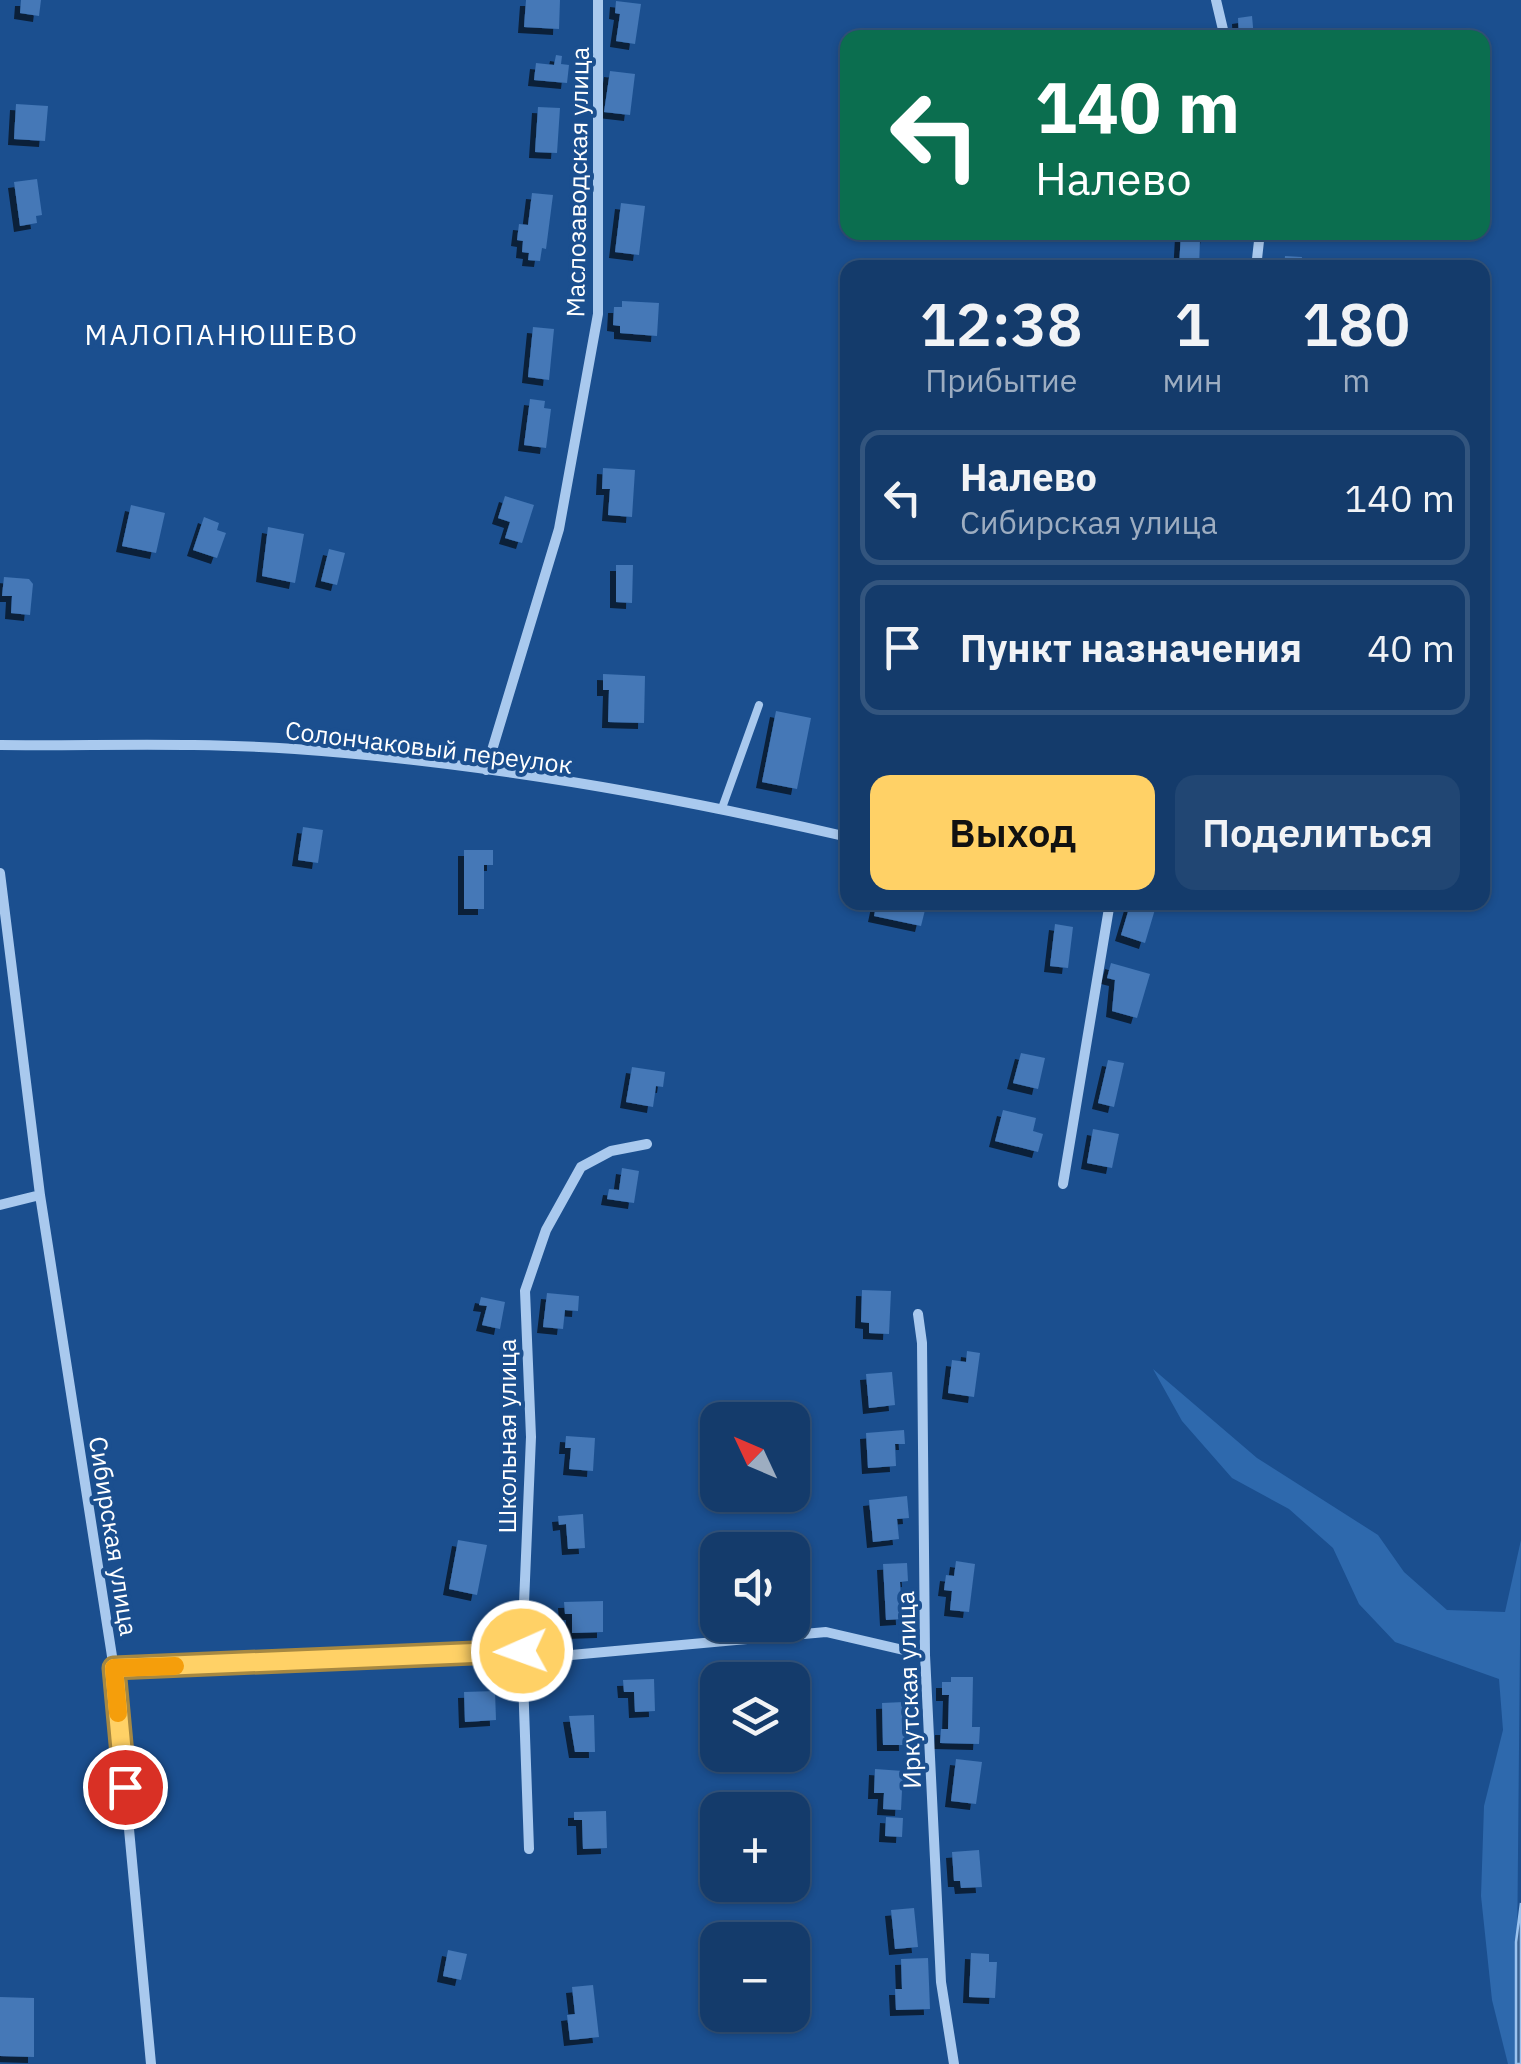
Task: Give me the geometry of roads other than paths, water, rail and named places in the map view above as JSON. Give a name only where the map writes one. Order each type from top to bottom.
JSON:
[{"type":"street","name":"Маслозаводская улица","points":[[486,770],[558,529],[596,332],[598,0]]},
{"type":"street","points":[[1216,0],[1223,30]]},
{"type":"street","name":"Солончаковый переулок","points":[[0,745],[294,749],[486,770],[722,808],[840,836]]},
{"type":"street","name":"Сибирская улица","points":[[0,873],[40,1195],[114,1668],[151,2064]]},
{"type":"street","points":[[1062,1184],[1109,910]]},
{"type":"street","name":"Школьная улица","points":[[529,1849],[522,1651],[531,1437],[524,1291],[546,1230],[581,1168],[611,1151],[647,1144]]},
{"type":"street","points":[[0,1205],[40,1195]]},
{"type":"street","name":"Иркутская улица","points":[[918,1314],[922,1343],[924,1654],[941,1982],[954,2064]]},
{"type":"street","points":[[114,1668],[522,1651],[560,1656],[826,1632],[924,1654]]},
{"type":"lane","points":[[722,808],[759,705]]},
{"type":"district","name":"МАЛОПАНЮШЕВО","points":[[222,334]]}]
